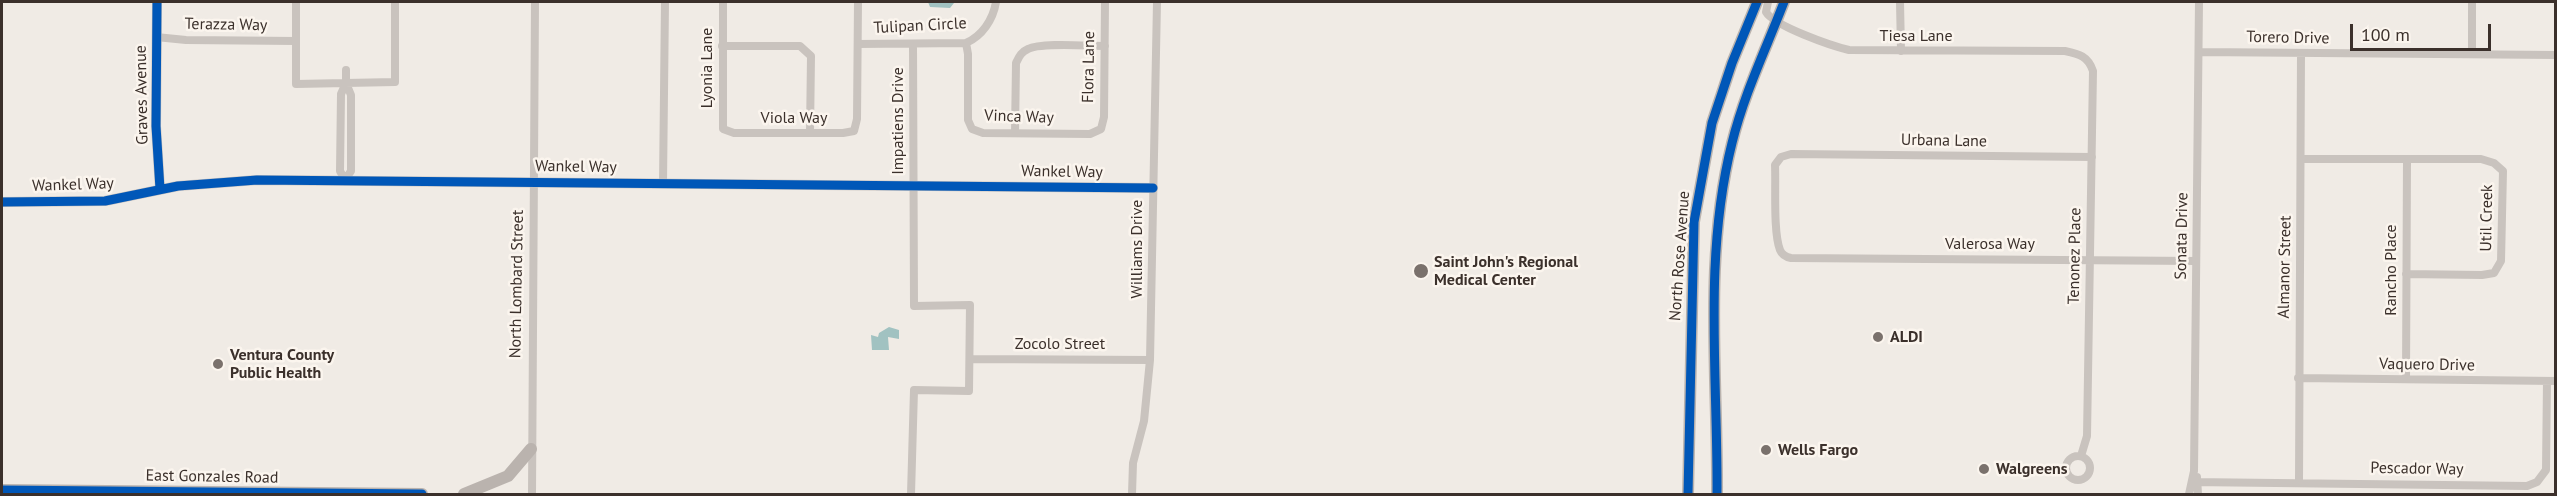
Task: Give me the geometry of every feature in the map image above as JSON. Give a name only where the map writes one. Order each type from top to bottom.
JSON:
[{"type":"main road","name":"North Rose Avenue","points":[[1688,490],[1694,222],[1712,123],[1732,63],[1757,2]]},
{"type":"main road","points":[[1717,490],[1714,274],[1720,210],[1732,143],[1750,85],[1784,2]]},
{"type":"main road","points":[[464,495],[508,476],[531,449]]},
{"type":"main road","name":"East Gonzales Road","points":[[2,490],[422,495]]},
{"type":"street","name":"Graves Avenue","points":[[156,2],[156,126],[160,189]]},
{"type":"street","points":[[296,2],[296,84],[395,82],[395,2]]},
{"type":"street","name":"North Lombard Street","points":[[531,495],[536,2]]},
{"type":"street","points":[[663,183],[664,2]]},
{"type":"street","name":"Lyonia Lane","points":[[723,2],[723,129],[728,131]]},
{"type":"street","points":[[858,2],[858,44]]},
{"type":"street","name":"Tulipan Circle","points":[[858,44],[966,43],[976,38],[988,24],[996,2]]},
{"type":"street","name":"Flora Lane","points":[[1098,131],[1101,129],[1104,117],[1105,2]]},
{"type":"street","name":"Williams Drive","points":[[1132,495],[1133,463],[1144,421],[1150,360],[1157,2]]},
{"type":"street","points":[[1768,2],[1766,12],[1776,22]]},
{"type":"street","points":[[1900,2],[1901,51]]},
{"type":"street","name":"Sonata Drive","points":[[2198,495],[2194,471],[2199,2]]},
{"type":"street","points":[[2472,2],[2472,54]]},
{"type":"street","name":"Tiesa Lane","points":[[1776,22],[1833,46],[1850,50],[2065,51],[2085,57]]},
{"type":"street","name":"Terazza Way","points":[[156,37],[186,40],[296,41]]},
{"type":"street","name":"Vinca Way","points":[[966,43],[968,120],[972,129],[983,134],[1090,134],[1098,131]]},
{"type":"street","name":"Viola Way","points":[[728,131],[734,133],[843,133],[854,130],[858,44]]},
{"type":"street","name":"Impatiens Drive","points":[[913,44],[914,306],[970,305],[970,359]]},
{"type":"street","points":[[722,46],[800,46],[811,56],[810,133]]},
{"type":"street","points":[[1015,134],[1016,63],[1021,54],[1029,48],[1044,46],[1105,46]]},
{"type":"street","name":"Torero Drive","points":[[2199,52],[2556,55]]},
{"type":"street","name":"Almanor Street","points":[[2299,482],[2301,53]]},
{"type":"street","name":"Tenonez Place","points":[[2081,456],[2087,436],[2093,72],[2085,57]]},
{"type":"street","points":[[345,180],[340,171],[340,93],[346,83],[346,70]]},
{"type":"street","name":"Urbana Lane","points":[[1784,256],[1780,250],[1777,233],[1775,165],[1781,157],[1796,154],[2092,157]]},
{"type":"street","name":"Util Creek","points":[[2301,159],[2481,159],[2494,163],[2503,171],[2501,261],[2494,273],[2482,275],[2406,274]]},
{"type":"street","name":"Rancho Place","points":[[2406,380],[2407,160]]},
{"type":"street","name":"Wankel Way","points":[[2,202],[105,201],[160,189],[257,180],[1153,188]]},
{"type":"street","name":"Valerosa Way","points":[[1784,256],[1791,258],[2196,261]]},
{"type":"street","points":[[911,495],[914,390],[969,391],[970,359]]},
{"type":"street","name":"Zocolo Street","points":[[970,359],[1150,360]]},
{"type":"street","name":"Vaquero Drive","points":[[2298,378],[2551,381]]},
{"type":"street","name":"Pescador Way","points":[[2195,482],[2527,486],[2537,482],[2546,470],[2551,381]]},
{"type":"street","name":"Sonata Drive","points":[[2189,495],[2195,482]]},
{"type":"water","points":[[928,2],[954,3],[950,8],[930,7]]},
{"type":"water","points":[[889,327],[899,330],[899,339],[888,337],[889,350],[872,350],[871,335],[878,337],[879,333]]},
{"type":"cycle path","points":[[157,2],[156,126],[160,189]]},
{"type":"cycle path","points":[[1688,494],[1694,222],[1712,123],[1732,63],[1757,2]]},
{"type":"cycle path","points":[[1717,494],[1714,318],[1715,274],[1723,186],[1732,143],[1743,107],[1784,2]]},
{"type":"cycle path","points":[[2,202],[105,201],[178,186],[257,180],[1153,188]]},
{"type":"cycle path","points":[[2,490],[422,494]]},
{"type":"place","name":"Saint John's Regional Medical Center","points":[[1421,271]]},
{"type":"place","name":"ALDI","points":[[1878,337]]},
{"type":"place","name":"Ventura County Public Health","points":[[218,364]]},
{"type":"place","name":"Wells Fargo","points":[[1766,450]]},
{"type":"place","name":"Walgreens","points":[[1984,469]]}]
